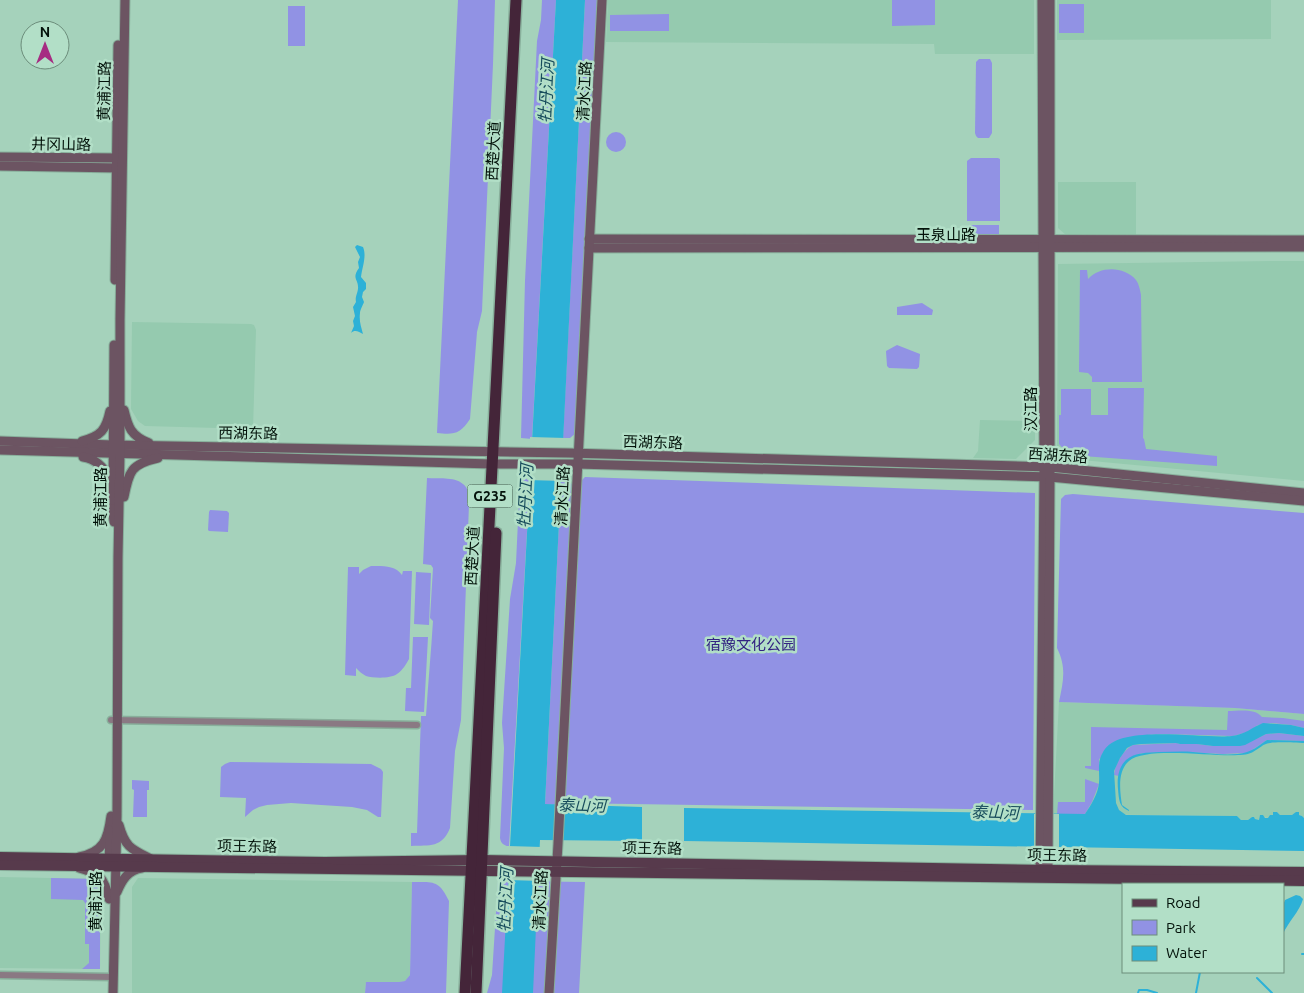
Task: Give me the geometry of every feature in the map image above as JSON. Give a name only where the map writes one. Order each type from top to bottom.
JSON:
[{"type":"highway","name":"西楚大道","points":[[476,993],[477,865],[516,0]]},
{"type":"highway","name":"西楚大道","points":[[496,451],[523,0]]},
{"type":"highway","name":"西楚大道","points":[[465,993],[477,865]]},
{"type":"main road","name":"项王东路","points":[[0,857],[72,862]]},
{"type":"main road","name":"项王东路","points":[[0,865],[72,862],[325,862],[477,865],[496,860],[546,861],[556,867]]},
{"type":"main road","name":"项王东路","points":[[477,865],[496,872],[544,872],[556,867],[1044,874],[1304,881]]},
{"type":"main road","name":"项王东路","points":[[1044,874],[1304,872]]},
{"type":"street","name":"黄浦江路","points":[[113,993],[111,977],[112,862],[114,816],[117,392],[120,315],[119,0]]},
{"type":"street","name":"黄浦江路","points":[[119,163],[125,0]]},
{"type":"street","name":"清水江路","points":[[549,993],[560,802],[573,464],[589,244],[602,0]]},
{"type":"street","name":"汉江路","points":[[1042,0],[1047,244]]},
{"type":"street","name":"汉江路","points":[[1044,874],[1050,0]]},
{"type":"street","name":"井冈山路","points":[[0,157],[119,163]]},
{"type":"street","name":"井冈山路","points":[[0,166],[119,163]]},
{"type":"street","name":"玉泉山路","points":[[1047,244],[1304,240]]},
{"type":"street","name":"玉泉山路","points":[[589,244],[1047,244],[1304,247]]},
{"type":"street","points":[[117,392],[127,423],[132,433],[140,440],[150,444],[181,446]]},
{"type":"street","points":[[43,447],[82,441],[98,435],[104,429],[117,392]]},
{"type":"street","name":"西湖东路","points":[[0,442],[43,447],[117,450],[182,456],[496,464],[1047,472],[1304,501]]},
{"type":"street","name":"西湖东路","points":[[117,450],[181,446],[574,453],[1047,472],[1304,493]]},
{"type":"street","name":"西湖东路","points":[[0,450],[43,447]]},
{"type":"street","points":[[43,447],[92,459],[104,468],[109,479],[116,522]]},
{"type":"street","points":[[116,522],[128,475],[135,467],[143,462],[158,458],[182,456]]},
{"type":"street","points":[[114,720],[417,725]]},
{"type":"street","points":[[72,862],[86,856],[101,846],[106,840],[114,816]]},
{"type":"street","points":[[112,900],[124,878],[150,863],[128,846],[114,816]]},
{"type":"street","points":[[72,862],[100,877],[105,883],[112,900]]},
{"type":"street","points":[[0,975],[111,977]]},
{"type":"street","name":"黄浦江路","points":[[108,993],[111,977]]},
{"type":"shaded area","points":[[608,0],[1034,0],[1034,54],[935,54],[934,44],[606,42]]},
{"type":"shaded area","points":[[1057,0],[1271,0],[1271,39],[1057,40]]},
{"type":"shaded area","points":[[1058,182],[1136,182],[1136,235],[1066,235],[1058,228]]},
{"type":"shaded area","points":[[1304,261],[1304,481],[1071,459],[1062,453],[1057,446],[1058,264]]},
{"type":"shaded area","points":[[132,322],[254,325],[256,330],[253,429],[145,426],[138,421],[131,409]]},
{"type":"shaded area","points":[[980,420],[1035,421],[1035,440],[1016,459],[973,458],[978,451]]},
{"type":"shaded area","points":[[1059,702],[1235,708],[1304,714],[1304,818],[1299,815],[1299,812],[1292,815],[1280,815],[1277,812],[1268,818],[1260,816],[1259,820],[1252,817],[1248,820],[1241,820],[1237,816],[1053,814]]},
{"type":"shaded area","points":[[0,877],[101,879],[100,969],[0,968]]},
{"type":"shaded area","points":[[138,878],[412,882],[410,975],[405,981],[399,982],[366,982],[365,993],[132,993],[132,887]]},
{"type":"green space","points":[[458,0],[495,0],[482,311],[477,332],[470,419],[460,431],[448,434],[437,433]]},
{"type":"green space","points":[[542,0],[556,0],[532,439],[521,438],[525,281],[537,41]]},
{"type":"green space","points":[[585,0],[601,0],[576,433],[570,438],[563,438]]},
{"type":"green space","points":[[892,0],[935,0],[935,25],[892,26]]},
{"type":"green space","points":[[1059,4],[1084,4],[1084,33],[1059,33]]},
{"type":"green space","points":[[288,6],[305,6],[305,46],[288,46]]},
{"type":"green space","points":[[669,14],[669,31],[610,31],[610,15]]},
{"type":"green space","points":[[979,59],[990,59],[992,63],[992,133],[989,138],[978,138],[975,133],[976,62]]},
{"type":"green space","points":[[616,132],[623,135],[626,142],[623,149],[616,152],[609,149],[606,142],[609,135]]},
{"type":"green space","points":[[971,158],[1000,159],[1000,221],[967,221],[967,161]]},
{"type":"green space","points":[[968,225],[999,225],[999,234],[968,234]]},
{"type":"green space","points":[[1080,270],[1087,270],[1088,279],[1105,270],[1119,270],[1131,275],[1137,282],[1141,295],[1142,382],[1092,382],[1092,377],[1088,373],[1079,372]]},
{"type":"green space","points":[[922,303],[933,310],[932,315],[897,315],[897,307]]},
{"type":"green space","points":[[897,345],[920,354],[919,367],[917,369],[889,368],[887,366],[886,351]]},
{"type":"green space","points":[[1108,388],[1144,388],[1143,438],[1146,449],[1217,456],[1217,466],[1069,455],[1059,444],[1061,389],[1091,389],[1091,415],[1108,415]]},
{"type":"green space","name":"宿豫文化公园","points":[[585,477],[1035,493],[1033,810],[564,803],[580,482]]},
{"type":"green space","points":[[427,478],[456,480],[465,486],[469,494],[461,720],[455,751],[450,828],[443,839],[435,844],[411,846],[411,833],[417,833],[421,716],[426,716],[433,621],[430,618],[433,568],[431,565],[423,564]]},
{"type":"green space","points":[[520,479],[530,479],[509,847],[501,842],[500,838],[504,748],[502,723],[510,599],[516,563]]},
{"type":"green space","points":[[561,481],[569,482],[574,488],[557,805],[545,804]]},
{"type":"green space","points":[[1073,494],[1304,513],[1304,714],[1235,708],[1059,702],[1063,675],[1062,662],[1057,648],[1061,499],[1065,495]]},
{"type":"green space","points":[[210,510],[227,511],[229,513],[228,532],[208,530]]},
{"type":"green space","points":[[371,566],[384,566],[396,569],[402,575],[403,571],[412,571],[409,659],[404,667],[394,676],[377,678],[366,676],[356,668],[356,676],[345,675],[348,567],[359,567],[359,574]]},
{"type":"green space","points":[[416,572],[431,573],[429,625],[414,624]]},
{"type":"green space","points":[[413,637],[428,637],[424,712],[405,711],[406,688],[411,688]]},
{"type":"green space","points":[[1228,711],[1251,711],[1262,717],[1304,721],[1304,728],[1272,723],[1258,725],[1248,732],[1233,736],[1146,735],[1099,759],[1099,771],[1085,768],[1085,766],[1091,766],[1091,727],[1227,730]]},
{"type":"green space","points":[[1279,733],[1304,736],[1304,741],[1267,740],[1249,752],[1244,753],[1143,753],[1126,761],[1121,767],[1119,776],[1114,775],[1120,758],[1133,745],[1177,743],[1213,746],[1258,738],[1266,734]]},
{"type":"green space","points":[[230,762],[371,764],[383,772],[381,817],[367,810],[352,807],[291,803],[259,807],[245,817],[246,798],[220,797],[221,767]]},
{"type":"green space","points":[[1085,779],[1099,784],[1085,814],[1057,814],[1058,802],[1085,802]]},
{"type":"green space","points":[[132,780],[149,781],[147,817],[133,817],[134,790],[132,789]]},
{"type":"green space","points":[[51,878],[100,879],[100,969],[82,969],[89,963],[89,944],[85,944],[85,903],[83,900],[51,899]]},
{"type":"green space","points":[[498,881],[585,882],[579,993],[487,993],[492,975]]},
{"type":"green space","points":[[412,882],[431,882],[439,886],[449,901],[446,993],[365,993],[366,982],[399,982],[405,981],[410,975]]},
{"type":"water","points":[[556,0],[585,0],[545,804],[642,807],[642,841],[540,840],[533,993],[502,993]]},
{"type":"water","points":[[357,245],[363,247],[365,254],[361,277],[366,283],[366,289],[363,292],[364,302],[360,310],[360,324],[363,334],[356,331],[351,333],[355,316],[353,307],[356,302],[358,289],[355,277],[359,268],[358,262],[360,257],[355,247]]},
{"type":"water","points":[[1263,723],[1304,728],[1304,736],[1279,733],[1266,734],[1240,746],[1176,743],[1141,744],[1127,748],[1114,771],[1116,803],[1119,810],[1126,815],[1237,816],[1241,820],[1248,820],[1254,817],[1259,820],[1260,815],[1268,818],[1270,815],[1273,815],[1273,812],[1277,812],[1280,815],[1292,815],[1299,812],[1299,815],[1304,818],[1304,851],[684,841],[684,808],[1085,814],[1097,791],[1100,758],[1105,749],[1114,741],[1128,737],[1164,734],[1232,736],[1244,733]]},
{"type":"water","points":[[1267,740],[1304,741],[1304,743],[1269,743],[1243,755],[1165,753],[1138,757],[1125,765],[1121,776],[1122,805],[1129,811],[1123,807],[1120,803],[1118,785],[1121,766],[1126,760],[1137,754],[1189,752],[1234,754],[1250,751]]},
{"type":"water","points":[[1296,895],[1303,899],[1284,932],[1284,902],[1285,900]]},
{"type":"pier","points":[[530,437],[566,438],[564,481],[527,480]]},
{"type":"pier","points":[[1034,814],[1059,814],[1059,849],[1034,849]]},
{"type":"pier","points":[[507,846],[542,847],[541,881],[505,880]]},
{"type":"waterway","points":[[1196,993],[1200,973]]},
{"type":"waterway","points":[[1257,978],[1272,993]]},
{"type":"waterway","points":[[1138,993],[1139,990],[1157,993]]},
{"type":"water label","name":"牡丹江河","points":[[546,91]]},
{"type":"water label","name":"牡丹江河","points":[[525,496]]},
{"type":"water label","name":"泰山河","points":[[582,805]]},
{"type":"water label","name":"泰山河","points":[[995,812]]},
{"type":"water label","name":"牡丹江河","points":[[505,900]]}]
